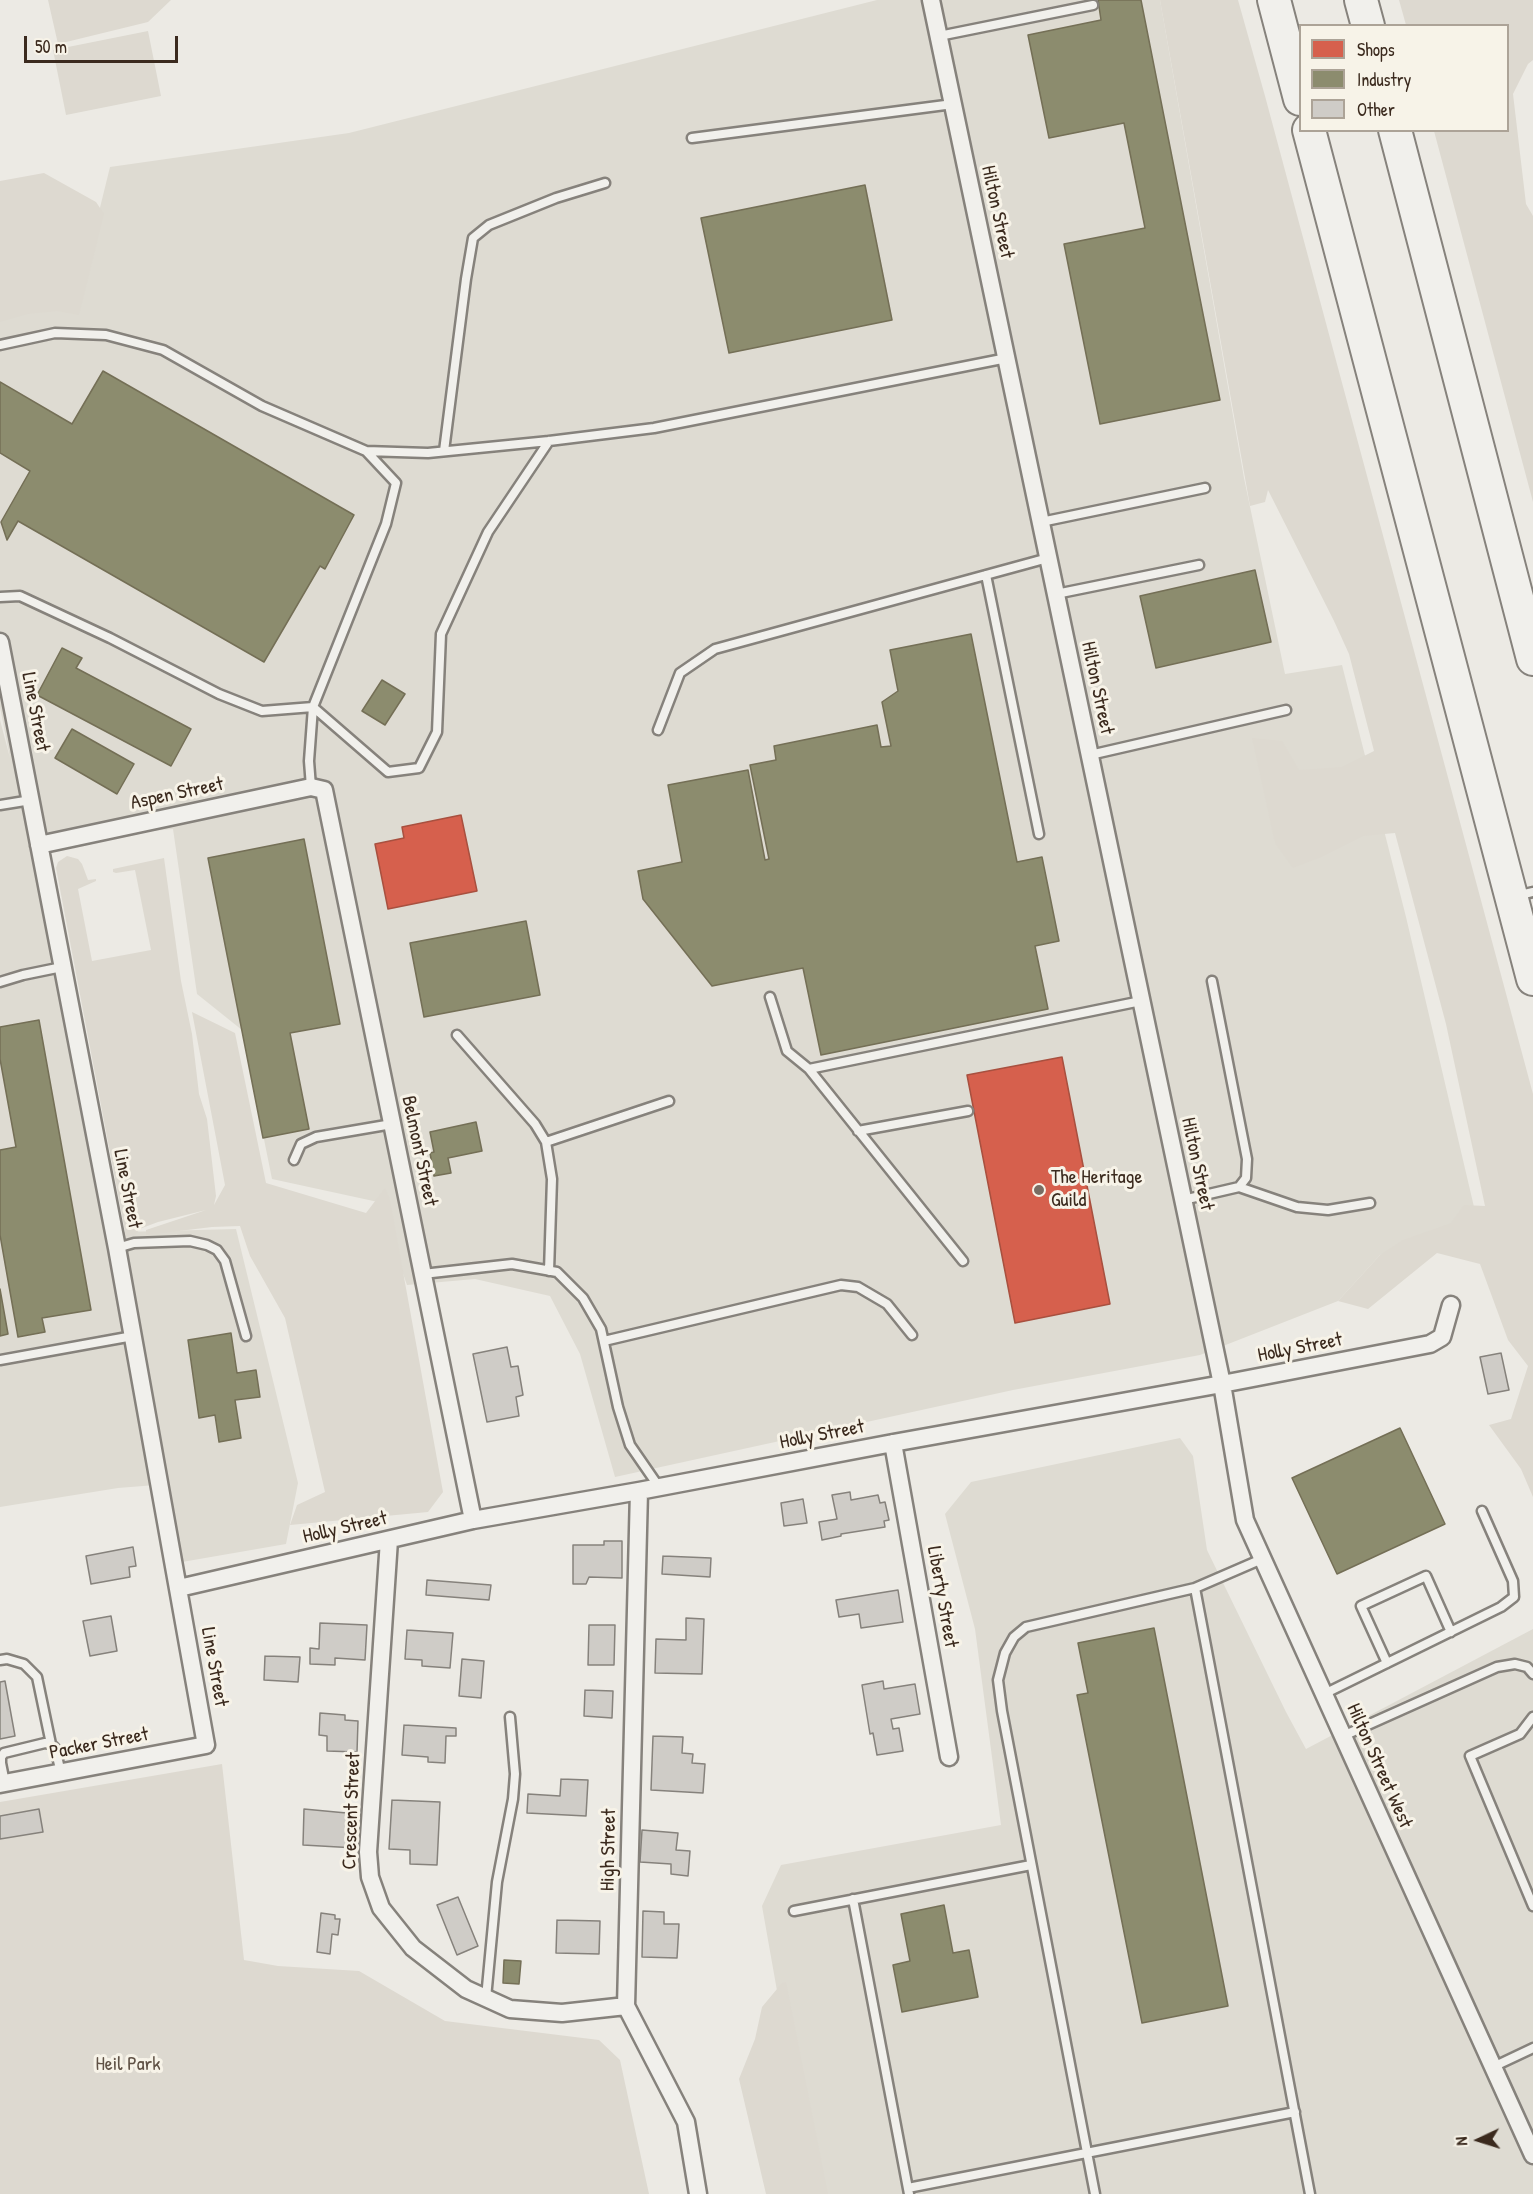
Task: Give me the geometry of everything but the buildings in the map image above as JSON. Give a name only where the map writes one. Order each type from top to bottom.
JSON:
[{"type":"highway","points":[[1274,0],[1299,95]]},
{"type":"highway","points":[[1361,0],[1367,24]]},
{"type":"highway","points":[[1310,132],[1522,895],[1533,979]]},
{"type":"highway","points":[[1396,132],[1533,659]]},
{"type":"street","name":"Hilton Street","points":[[932,0],[1222,1384]]},
{"type":"street","name":"Line Street","points":[[0,642],[134,1336],[206,1745]]},
{"type":"street","name":"Aspen Street","points":[[39,845],[317,788]]},
{"type":"street","name":"Belmont Street","points":[[317,788],[392,1124],[472,1520]]},
{"type":"street","name":"Holly Street","points":[[179,1588],[472,1520],[1430,1344],[1442,1336],[1451,1305]]},
{"type":"street","name":"Hilton Street West","points":[[1222,1384],[1245,1520],[1531,2148]]},
{"type":"street","name":"Liberty Street","points":[[893,1443],[949,1757]]},
{"type":"street","name":"High Street","points":[[639,1491],[626,2006],[686,2122],[698,2194]]},
{"type":"street","name":"Crescent Street","points":[[389,1540],[368,1852],[370,1877],[381,1908],[412,1948],[466,1989],[510,2009],[562,2013],[626,2006]]},
{"type":"street","name":"Packer Street","points":[[3,1784],[206,1745]]},
{"type":"lane","points":[[939,36],[1093,4]]},
{"type":"lane","points":[[692,138],[953,104]]},
{"type":"lane","points":[[444,451],[473,238],[489,225],[556,198],[605,183]]},
{"type":"lane","points":[[0,345],[55,333],[106,335],[163,350],[262,406],[366,451],[428,453],[654,428],[1006,358]]},
{"type":"lane","points":[[0,597],[20,596],[110,638],[219,694],[262,711],[313,708],[388,772],[418,768],[437,732],[441,634],[488,532],[549,441]]},
{"type":"lane","points":[[317,788],[309,761],[313,708],[386,524],[396,483],[366,451]]},
{"type":"lane","points":[[1041,522],[1205,488]]},
{"type":"lane","points":[[658,730],[680,673],[716,649],[1048,558]]},
{"type":"lane","points":[[1056,594],[1199,565]]},
{"type":"lane","points":[[986,575],[1039,834]]},
{"type":"lane","points":[[1090,755],[1286,710]]},
{"type":"lane","points":[[0,805],[31,800]]},
{"type":"lane","points":[[0,982],[62,967]]},
{"type":"lane","points":[[1212,981],[1246,1159],[1246,1178],[1239,1187]]},
{"type":"lane","points":[[770,997],[787,1051],[808,1069],[963,1261]]},
{"type":"lane","points":[[808,1069],[1141,1001]]},
{"type":"lane","points":[[457,1035],[536,1124],[546,1142],[552,1179],[549,1271]]},
{"type":"lane","points":[[546,1142],[669,1101]]},
{"type":"lane","points":[[858,1131],[968,1111]]},
{"type":"lane","points":[[294,1160],[301,1143],[316,1137],[392,1124]]},
{"type":"lane","points":[[1183,1200],[1239,1187],[1297,1207],[1328,1210],[1370,1203]]},
{"type":"lane","points":[[117,1248],[135,1243],[190,1241],[217,1250],[225,1261],[246,1336]]},
{"type":"lane","points":[[423,1274],[512,1264],[557,1272],[583,1298],[601,1329],[618,1407],[630,1445],[659,1487]]},
{"type":"lane","points":[[604,1341],[841,1285],[858,1287],[887,1304],[912,1335]]},
{"type":"lane","points":[[0,1360],[134,1336]]},
{"type":"lane","points":[[1324,1694],[1501,1607],[1514,1598],[1513,1581],[1482,1511]]},
{"type":"lane","points":[[1095,2194],[1002,1712],[998,1680],[1005,1653],[1014,1637],[1026,1627],[1195,1588],[1262,1559]]},
{"type":"lane","points":[[1387,1663],[1361,1606],[1426,1576],[1451,1632]]},
{"type":"lane","points":[[1195,1588],[1310,2194]]},
{"type":"lane","points":[[0,1660],[6,1659],[24,1664],[37,1677],[51,1744],[55,1748],[61,1773]]},
{"type":"lane","points":[[1343,1736],[1497,1667],[1515,1664],[1527,1667],[1533,1674]]},
{"type":"lane","points":[[486,1998],[497,1882],[513,1799],[515,1774],[510,1718]]},
{"type":"lane","points":[[1533,1718],[1520,1734],[1470,1756],[1533,1906]]},
{"type":"lane","points":[[3,1784],[1,1757],[4,1753],[45,1743],[51,1744]]},
{"type":"lane","points":[[794,1911],[1031,1865]]},
{"type":"lane","points":[[853,1899],[909,2191],[1087,2152],[1294,2112]]},
{"type":"lane","points":[[1493,2067],[1533,2048]]},
{"type":"shaded area","points":[[877,0],[1160,0],[1244,478],[1285,674],[1342,665],[1406,917],[1482,1241],[1380,1255],[1338,1301],[1200,1355],[1013,1390],[615,1477],[580,1354],[550,1296],[475,1279],[407,1285],[378,1202],[272,1179],[242,1030],[197,994],[173,829],[30,842],[123,1232],[236,1229],[298,1483],[286,1544],[182,1562],[168,1484],[118,1488],[0,1507],[0,720],[10,758],[0,707],[0,307],[77,301],[110,167],[349,133]]},
{"type":"shaded area","points":[[1180,1438],[1193,1456],[1207,1550],[1306,1749],[1533,1629],[1533,2194],[813,2194],[762,1906],[781,1865],[1001,1825],[975,1629],[945,1514],[971,1482]]},
{"type":"green space","points":[[48,0],[171,0],[148,22],[58,44]]},
{"type":"green space","points":[[1160,0],[1238,0],[1533,1094],[1533,1497],[1521,1469],[1489,1425],[1511,1419],[1528,1366],[1508,1340],[1480,1264],[1437,1253],[1368,1309],[1338,1301],[1380,1255],[1403,1240],[1451,1223],[1464,1205],[1485,1206],[1446,1024],[1395,833],[1363,836],[1293,868],[1275,843],[1252,738],[1282,741],[1299,770],[1342,767],[1374,751],[1349,654],[1268,490],[1265,502],[1250,506]]},
{"type":"green space","points":[[1399,0],[1533,0],[1533,60],[1528,64],[1513,94],[1526,204],[1533,216],[1533,502],[1434,132],[1509,132],[1509,24],[1406,24]]},
{"type":"green space","points":[[148,31],[161,96],[66,115],[53,50]]},
{"type":"green space","points":[[44,173],[96,202],[104,214],[79,315],[57,311],[28,314],[0,322],[0,181]]},
{"type":"green space","points":[[67,856],[78,859],[88,880],[96,879],[78,889],[92,961],[151,950],[135,870],[116,873],[113,869],[164,858],[181,981],[192,1034],[199,1094],[207,1119],[216,1196],[214,1205],[225,1185],[192,1012],[235,1033],[266,1183],[366,1213],[385,1188],[390,1200],[443,1492],[428,1512],[290,1525],[297,1505],[325,1492],[285,1318],[250,1256],[240,1226],[146,1235],[146,1230],[206,1210],[158,1222],[126,1237],[56,868],[58,862]]},
{"type":"green space","name":"Heil Park","points":[[222,1764],[244,1960],[278,1966],[359,1971],[445,2021],[599,2040],[620,2060],[649,2194],[0,2194],[0,1802]]},
{"type":"green space","points":[[786,1982],[828,2194],[766,2194],[739,2079],[755,2039],[762,2007],[782,1983]]},
{"type":"place","name":"The Heritage Guild","points":[[1039,1190]]}]
